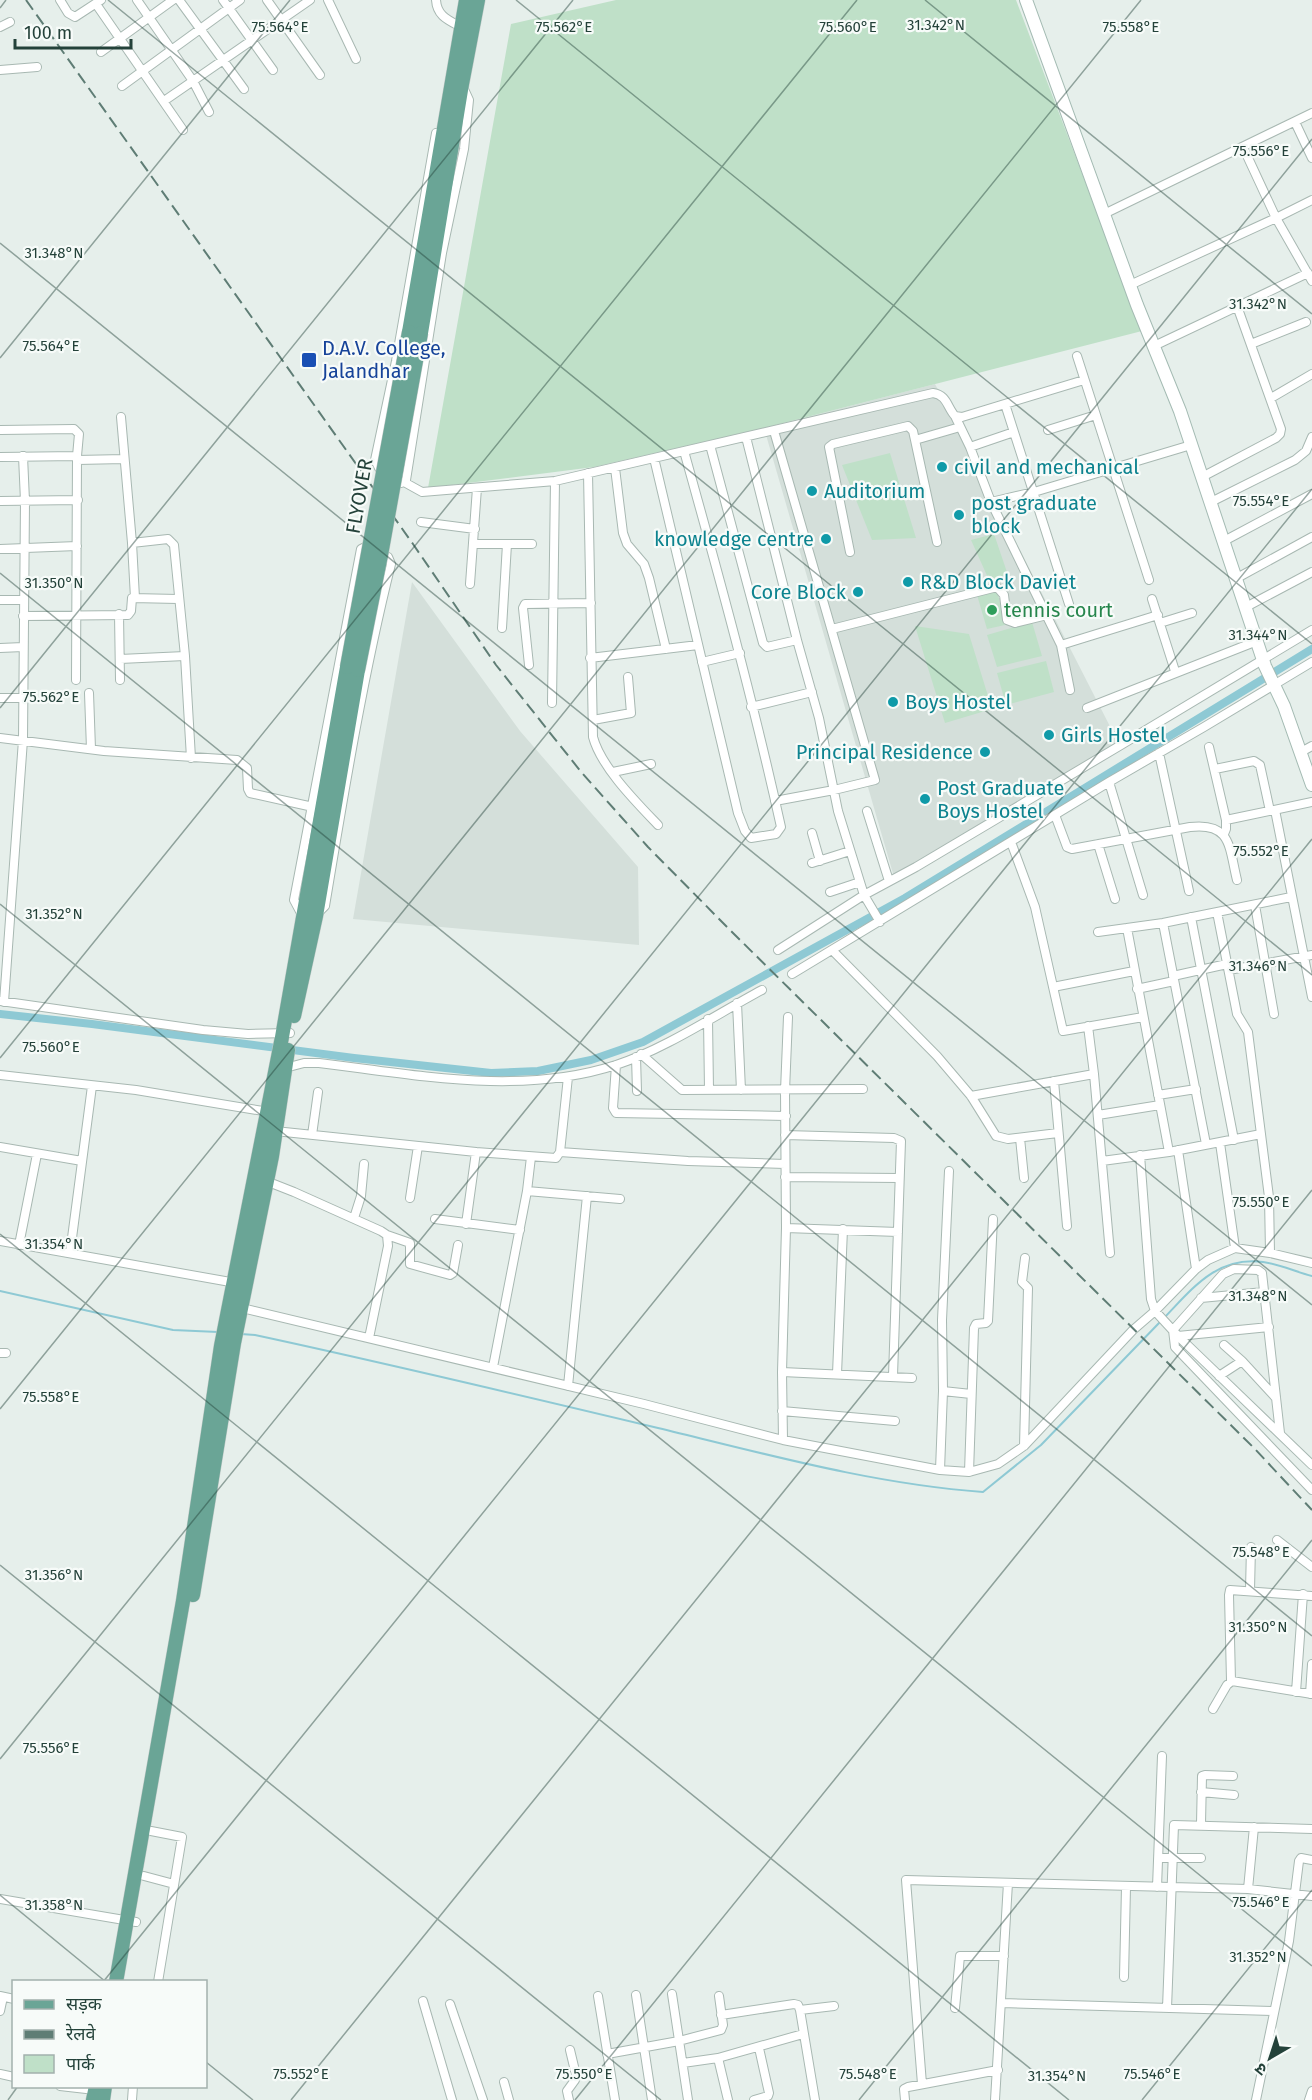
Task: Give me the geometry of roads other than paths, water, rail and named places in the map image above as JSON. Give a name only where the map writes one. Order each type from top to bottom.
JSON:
[{"type":"main road","points":[[457,83],[461,27],[466,0]]},
{"type":"main road","points":[[457,83],[478,0]]},
{"type":"main road","name":"FLYOVER","points":[[273,1113],[352,669],[381,555],[457,83]]},
{"type":"main road","points":[[239,1284],[266,1181],[275,1131],[273,1113]]},
{"type":"main road","points":[[125,1980],[131,1921],[183,1601],[228,1342],[273,1113]]},
{"type":"main road","points":[[116,1980],[144,1876],[207,1519],[228,1342]]},
{"type":"street","points":[[60,0],[68,13],[75,16],[99,2],[120,38],[183,130]]},
{"type":"street","points":[[137,0],[193,81],[209,112]]},
{"type":"street","points":[[101,52],[173,0]]},
{"type":"street","points":[[180,0],[244,89]]},
{"type":"street","points":[[223,0],[273,70]]},
{"type":"street","points":[[122,86],[240,0]]},
{"type":"street","points":[[267,0],[320,75]]},
{"type":"street","points":[[164,101],[310,0]]},
{"type":"street","points":[[328,0],[356,59]]},
{"type":"street","points":[[436,0],[437,9],[442,17],[461,27]]},
{"type":"street","points":[[1026,0],[1130,285],[1180,411],[1264,663],[1306,749],[1312,784]]},
{"type":"street","points":[[0,27],[10,22]]},
{"type":"street","points":[[0,70],[37,67]]},
{"type":"street","points":[[404,482],[442,253],[464,149],[469,100],[457,83],[444,90],[396,361],[375,460],[379,468],[401,483],[404,482],[422,492],[555,481],[933,393],[940,394],[955,416],[970,447],[991,502],[1061,645],[1070,690]]},
{"type":"street","points":[[1104,214],[1312,113]]},
{"type":"street","points":[[1295,122],[1312,158]]},
{"type":"street","points":[[1154,346],[1237,306],[1310,277],[1276,218],[1243,147]]},
{"type":"street","points":[[1130,285],[1312,200]]},
{"type":"street","points":[[1202,477],[1280,434],[1281,429],[1271,398],[1237,306]]},
{"type":"street","points":[[1251,344],[1306,322]]},
{"type":"street","points":[[1077,356],[1149,580]]},
{"type":"street","points":[[1271,398],[1312,374]]},
{"type":"street","points":[[955,416],[962,417],[1084,380]]},
{"type":"street","points":[[1005,404],[1069,604]]},
{"type":"street","points":[[1048,430],[1096,415]]},
{"type":"street","points":[[121,417],[135,598]]},
{"type":"street","points":[[849,552],[829,447],[833,444],[908,426],[913,431],[937,542]]},
{"type":"street","points":[[915,440],[960,427]]},
{"type":"street","points":[[0,430],[74,429],[79,434],[76,680]]},
{"type":"street","points":[[774,431],[875,780],[776,801]]},
{"type":"street","points":[[970,447],[1014,432]]},
{"type":"street","points":[[746,437],[812,692],[850,851],[866,898],[878,919]]},
{"type":"street","points":[[1211,502],[1295,460],[1306,451],[1312,437]]},
{"type":"street","points":[[710,445],[762,643],[767,647],[797,640]]},
{"type":"street","points":[[991,502],[1034,492],[1191,446]]},
{"type":"street","points":[[654,458],[738,813],[745,831],[751,838],[776,834],[781,830],[776,801],[751,707],[740,653],[684,451]]},
{"type":"street","points":[[23,456],[25,501],[23,740],[2,1002],[203,1030],[286,1035]]},
{"type":"street","points":[[0,457],[124,459]]},
{"type":"street","points":[[615,468],[623,533],[627,544],[644,564],[666,649]]},
{"type":"street","points":[[588,473],[590,658],[596,747],[632,797],[658,825]]},
{"type":"street","points":[[552,703],[555,481]]},
{"type":"street","points":[[470,584],[477,488]]},
{"type":"street","points":[[1224,541],[1312,494]]},
{"type":"street","points":[[0,501],[78,500]]},
{"type":"street","points":[[421,522],[475,529]]},
{"type":"street","points":[[1237,578],[1312,537]]},
{"type":"street","points":[[132,543],[168,539],[174,545],[185,656],[190,758]]},
{"type":"street","points":[[474,544],[532,544]]},
{"type":"street","points":[[502,628],[507,544]]},
{"type":"street","points":[[0,549],[77,546]]},
{"type":"street","points":[[364,547],[388,557],[391,564],[364,688],[325,906],[309,916],[294,900],[313,807],[361,549],[364,547]]},
{"type":"street","points":[[1246,607],[1312,572]]},
{"type":"street","points":[[832,629],[997,587],[1004,595],[1007,620],[1015,623],[1047,615]]},
{"type":"street","points":[[23,616],[130,614],[130,601],[135,598],[178,599]]},
{"type":"street","points":[[1152,599],[1175,671]]},
{"type":"street","points":[[0,600],[23,600]]},
{"type":"street","points":[[529,665],[524,606],[528,603],[591,603]]},
{"type":"street","points":[[1061,645],[1159,619],[1191,613]]},
{"type":"street","points":[[119,614],[120,680]]},
{"type":"street","points":[[778,950],[866,898],[889,881],[1264,663],[1312,630]]},
{"type":"street","points":[[1087,708],[1257,640]]},
{"type":"street","points":[[590,658],[698,645]]},
{"type":"street","points":[[0,648],[23,646]]},
{"type":"street","points":[[702,662],[740,653]]},
{"type":"street","points":[[120,658],[185,656]]},
{"type":"street","points":[[792,974],[878,919],[1011,842],[1273,682],[1312,662]]},
{"type":"street","points":[[593,720],[631,713],[628,677]]},
{"type":"street","points":[[751,707],[812,692]]},
{"type":"street","points":[[89,693],[92,749]]},
{"type":"street","points":[[0,698],[23,698]]},
{"type":"street","points":[[0,738],[92,749],[237,760],[246,768],[250,793],[313,807]]},
{"type":"street","points":[[1209,747],[1226,820],[1224,834]]},
{"type":"street","points":[[1159,753],[1189,891]]},
{"type":"street","points":[[1215,769],[1254,761],[1260,765],[1273,810],[1291,897],[1308,956],[1312,997]]},
{"type":"street","points":[[613,772],[651,764]]},
{"type":"street","points":[[1108,782],[1143,895]]},
{"type":"street","points":[[1226,820],[1312,802]]},
{"type":"street","points":[[867,811],[889,881]]},
{"type":"street","points":[[1055,815],[1069,849],[1203,825],[1218,830],[1227,838],[1237,880]]},
{"type":"street","points":[[812,833],[816,862],[850,851]]},
{"type":"street","points":[[1011,842],[1035,907],[1063,1031],[1143,1017]]},
{"type":"street","points":[[1098,844],[1115,899]]},
{"type":"street","points":[[830,891],[860,882]]},
{"type":"street","points":[[1098,932],[1163,923],[1291,897]]},
{"type":"street","points":[[1255,905],[1274,1014]]},
{"type":"street","points":[[1217,912],[1237,1014],[1248,1032],[1269,1197],[1270,1253]]},
{"type":"street","points":[[1191,917],[1234,1140]]},
{"type":"street","points":[[1163,923],[1206,1144]]},
{"type":"street","points":[[1127,928],[1159,1100],[1173,1151],[1196,1269]]},
{"type":"street","points":[[832,950],[937,1056],[971,1096],[996,1136],[1008,1139],[1058,1133]]},
{"type":"street","points":[[1137,989],[1200,969],[1266,964],[1308,956]]},
{"type":"street","points":[[1053,987],[1134,972]]},
{"type":"street","points":[[283,1062],[319,1063],[506,1082],[568,1077],[616,1065],[639,1056],[762,990]]},
{"type":"street","points":[[737,1003],[741,1090]]},
{"type":"street","points":[[783,1440],[785,1091],[788,1017]]},
{"type":"street","points":[[708,1019],[709,1090]]},
{"type":"street","points":[[1088,1026],[1110,1253]]},
{"type":"street","points":[[639,1056],[682,1090],[863,1089]]},
{"type":"street","points":[[637,1091],[639,1056]]},
{"type":"street","points":[[616,1065],[613,1108],[616,1113],[786,1116]]},
{"type":"street","points":[[971,1096],[1094,1074]]},
{"type":"street","points":[[0,1075],[165,1094],[273,1113]]},
{"type":"street","points":[[275,1131],[556,1158],[560,1152],[568,1077]]},
{"type":"street","points":[[1054,1081],[1067,1226]]},
{"type":"street","points":[[70,1253],[92,1086]]},
{"type":"street","points":[[1098,1115],[1196,1089]]},
{"type":"street","points":[[312,1135],[318,1092]]},
{"type":"street","points":[[1102,1161],[1173,1151],[1261,1134]]},
{"type":"street","points":[[785,1135],[898,1139],[901,1143],[893,1376]]},
{"type":"street","points":[[1020,1138],[1024,1178]]},
{"type":"street","points":[[1220,1143],[1235,1248]]},
{"type":"street","points":[[410,1198],[418,1146]]},
{"type":"street","points":[[0,1148],[82,1161]]},
{"type":"street","points":[[466,1224],[476,1152]]},
{"type":"street","points":[[560,1152],[688,1161],[785,1164]]},
{"type":"street","points":[[19,1245],[37,1154]]},
{"type":"street","points":[[1140,1155],[1151,1299],[1157,1313],[1312,1465]]},
{"type":"street","points":[[493,1367],[520,1230],[531,1157]]},
{"type":"street","points":[[354,1218],[361,1196],[364,1164]]},
{"type":"street","points":[[940,1470],[943,1391],[942,1320],[949,1171]]},
{"type":"street","points":[[784,1177],[899,1178]]},
{"type":"street","points":[[266,1181],[410,1243],[410,1264],[453,1274],[458,1245]]},
{"type":"street","points":[[527,1191],[620,1199]]},
{"type":"street","points":[[568,1386],[587,1196]]},
{"type":"street","points":[[435,1220],[520,1230]]},
{"type":"street","points":[[969,1472],[974,1328],[976,1324],[988,1321],[993,1220]]},
{"type":"street","points":[[786,1228],[898,1232]]},
{"type":"street","points":[[837,1374],[843,1229]]},
{"type":"street","points":[[369,1338],[388,1246],[387,1235]]},
{"type":"street","points":[[0,1242],[239,1284]]},
{"type":"street","points":[[235,1306],[493,1367],[783,1440],[940,1470],[969,1472],[998,1464],[1024,1446],[1133,1330],[1157,1313],[1196,1269],[1216,1256],[1235,1248],[1312,1263]]},
{"type":"street","points":[[1024,1446],[1028,1288],[1022,1282],[1026,1258]]},
{"type":"street","points":[[1280,1433],[1269,1327],[1260,1271],[1234,1269],[1223,1274],[1173,1330],[1176,1351],[1312,1490]]},
{"type":"street","points":[[1201,1298],[1264,1293]]},
{"type":"street","points":[[1173,1330],[1269,1327]]},
{"type":"street","points":[[1224,1345],[1276,1398]]},
{"type":"street","points":[[1219,1376],[1242,1361]]},
{"type":"street","points":[[782,1372],[912,1378]]},
{"type":"street","points":[[943,1391],[971,1394]]},
{"type":"street","points":[[782,1412],[895,1421]]},
{"type":"street","points":[[1288,1465],[1305,1457]]},
{"type":"street","points":[[1277,1540],[1312,1567]]},
{"type":"street","points":[[1250,1590],[1251,1547]]},
{"type":"street","points":[[1212,1709],[1231,1681],[1229,1592],[1232,1589],[1309,1593],[1296,1692]]},
{"type":"street","points":[[1231,1681],[1311,1694],[1312,1664]]},
{"type":"street","points":[[1157,1887],[1162,1756]]},
{"type":"street","points":[[1201,1824],[1203,1775],[1233,1776]]},
{"type":"street","points":[[1201,1792],[1234,1795]]},
{"type":"street","points":[[1167,2008],[1174,1825],[1312,1829]]},
{"type":"street","points":[[1248,1889],[1254,1827]]},
{"type":"street","points":[[151,1831],[182,1836],[158,1980]]},
{"type":"street","points":[[1158,1858],[1202,1858]]},
{"type":"street","points":[[1256,2100],[1289,1941],[1299,1861],[1301,1858],[1312,1860]]},
{"type":"street","points":[[144,1876],[174,1884]]},
{"type":"street","points":[[922,2084],[906,1880],[1248,1889],[1312,1896]]},
{"type":"street","points":[[995,2100],[1008,1883]]},
{"type":"street","points":[[1124,1977],[1126,1887]]},
{"type":"street","points":[[0,1899],[131,1921]]},
{"type":"street","points":[[955,2008],[960,1956],[1004,1956]]},
{"type":"street","points":[[672,1994],[688,2100]]},
{"type":"street","points":[[636,1995],[652,2100]]},
{"type":"street","points":[[0,2011],[2,1996]]},
{"type":"street","points":[[598,1996],[615,2100]]},
{"type":"street","points":[[607,2054],[679,2041],[721,2030],[723,2025],[719,1996]]},
{"type":"street","points":[[423,2001],[452,2100]]},
{"type":"street","points":[[1002,2002],[1273,2011]]},
{"type":"street","points":[[450,2004],[483,2100]]},
{"type":"street","points":[[722,2015],[798,2005],[815,2100]]},
{"type":"street","points":[[800,2010],[834,2006]]},
{"type":"street","points":[[682,2063],[718,2058],[803,2034]]},
{"type":"street","points":[[754,2100],[764,2098],[769,2093],[759,2048]]},
{"type":"street","points":[[569,2100],[567,2091],[576,2075],[570,2050]]},
{"type":"street","points":[[718,2058],[728,2100]]},
{"type":"street","points":[[905,2100],[906,2087],[998,2070]]},
{"type":"street","points":[[504,2082],[509,2100]]},
{"type":"street","points":[[71,2088],[98,2093]]},
{"type":"street","points":[[1309,2100],[1312,2091]]},
{"type":"waterway","points":[[0,1014],[491,1073],[538,1071],[591,1060],[643,1042],[905,898],[1312,649]]},
{"type":"waterway","points":[[1164,1318],[1207,1276],[1232,1264],[1247,1261],[1263,1262],[1312,1276]]},
{"type":"waterway","points":[[0,1291],[173,1330],[218,1332]]},
{"type":"waterway","points":[[241,1334],[255,1335],[407,1369],[820,1467],[901,1482],[983,1492],[1041,1445],[1160,1322]]},
{"type":"railway","points":[[26,0],[413,544],[496,665],[582,773],[648,847],[731,931],[1254,1448],[1312,1510]]},
{"type":"place","name":"D.A.V. College, Jalandhar","points":[[309,360]]},
{"type":"place","name":"civil and mechanical","points":[[942,467]]},
{"type":"place","name":"Auditorium","points":[[812,491]]},
{"type":"place","name":"post graduate block","points":[[959,515]]},
{"type":"place","name":"knowledge centre","points":[[826,539]]},
{"type":"place","name":"R&D Block Daviet","points":[[908,582]]},
{"type":"place","name":"Core Block","points":[[858,592]]},
{"type":"place","name":"tennis court","points":[[992,610]]},
{"type":"place","name":"Boys Hostel","points":[[893,702]]},
{"type":"place","name":"Girls Hostel","points":[[1049,735]]},
{"type":"place","name":"Principal Residence","points":[[985,752]]},
{"type":"place","name":"Post Graduate Boys Hostel","points":[[925,799]]}]
